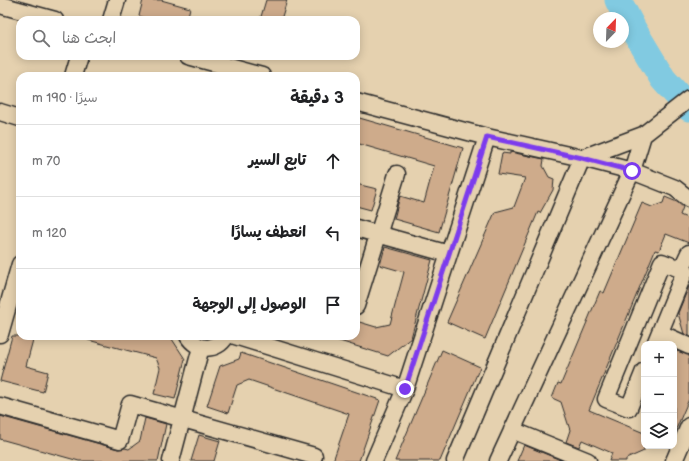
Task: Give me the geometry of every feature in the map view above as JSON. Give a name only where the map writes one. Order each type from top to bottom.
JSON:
[{"type":"street","points":[[112,16],[117,0]]},
{"type":"street","points":[[0,5],[40,16]]},
{"type":"street","points":[[74,72],[78,60]]},
{"type":"street","points":[[203,60],[247,72]]},
{"type":"street","points":[[455,461],[582,158],[649,130],[689,99]]},
{"type":"street","points":[[360,103],[487,137],[582,158],[632,171],[675,188],[689,199]]},
{"type":"street","points":[[0,112],[16,117]]},
{"type":"street","points":[[498,461],[632,171],[649,130]]},
{"type":"street","points":[[374,461],[405,389],[487,137]]},
{"type":"street","points":[[360,293],[397,174]]},
{"type":"street","points":[[360,229],[449,254]]},
{"type":"street","points":[[681,270],[689,252]]},
{"type":"street","points":[[642,377],[629,408],[606,399],[662,262],[685,271],[657,339],[689,346]]},
{"type":"street","points":[[0,334],[16,283]]},
{"type":"street","points":[[191,340],[195,345],[201,348],[217,346],[224,340]]},
{"type":"street","points":[[248,340],[405,389]]},
{"type":"street","points":[[171,461],[201,348]]},
{"type":"street","points":[[0,406],[120,440],[130,404],[314,456]]},
{"type":"street","points":[[674,461],[689,426]]},
{"type":"street","points":[[512,430],[588,461]]},
{"type":"building","points":[[143,0],[161,0],[190,8],[188,16],[139,16]]},
{"type":"building","points":[[266,0],[287,0],[282,16],[261,16]]},
{"type":"building","points":[[360,118],[463,148],[439,232],[394,219],[400,196],[424,203],[434,166],[360,144]]},
{"type":"building","points":[[510,152],[544,159],[543,166],[549,177],[554,179],[553,190],[540,213],[538,212],[485,339],[447,322],[495,212],[514,207],[525,178],[498,174],[502,153],[510,154]]},
{"type":"building","points":[[360,185],[377,189],[371,210],[360,207]]},
{"type":"building","points":[[665,197],[677,202],[683,207],[680,215],[689,219],[689,243],[666,234],[659,251],[655,250],[589,410],[641,432],[641,449],[644,449],[644,451],[626,459],[626,461],[609,461],[612,453],[582,440],[579,447],[566,442],[570,430],[561,402],[552,398],[558,383],[561,384],[600,291],[604,293],[642,203],[652,207],[663,203]]},
{"type":"building","points":[[385,247],[432,260],[411,338],[388,356],[336,340],[360,340],[360,322],[376,327],[390,324],[404,272],[380,265]]},
{"type":"building","points":[[689,286],[689,336],[684,334],[678,313]]},
{"type":"building","points":[[12,336],[16,336],[16,340],[33,340],[26,366],[48,372],[43,392],[0,381]]},
{"type":"building","points":[[88,340],[173,340],[185,359],[175,399],[154,394],[160,368],[156,358]]},
{"type":"building","points":[[442,350],[480,367],[440,461],[395,461]]},
{"type":"building","points":[[677,351],[689,355],[689,399],[677,427]]},
{"type":"building","points":[[241,353],[380,400],[359,461],[333,461],[349,414],[249,380],[237,385],[228,413],[207,406],[220,366],[239,359]]},
{"type":"building","points":[[0,416],[118,449],[129,449],[140,441],[145,418],[166,424],[158,461],[79,461],[0,439]]},
{"type":"building","points":[[199,435],[220,441],[214,461],[191,461]]},
{"type":"building","points":[[524,445],[563,461],[517,461]]},
{"type":"waterway","points":[[618,0],[633,29],[663,79],[689,108]]},
{"type":"route","points":[[405,389],[487,137],[582,158],[632,171]]}]
